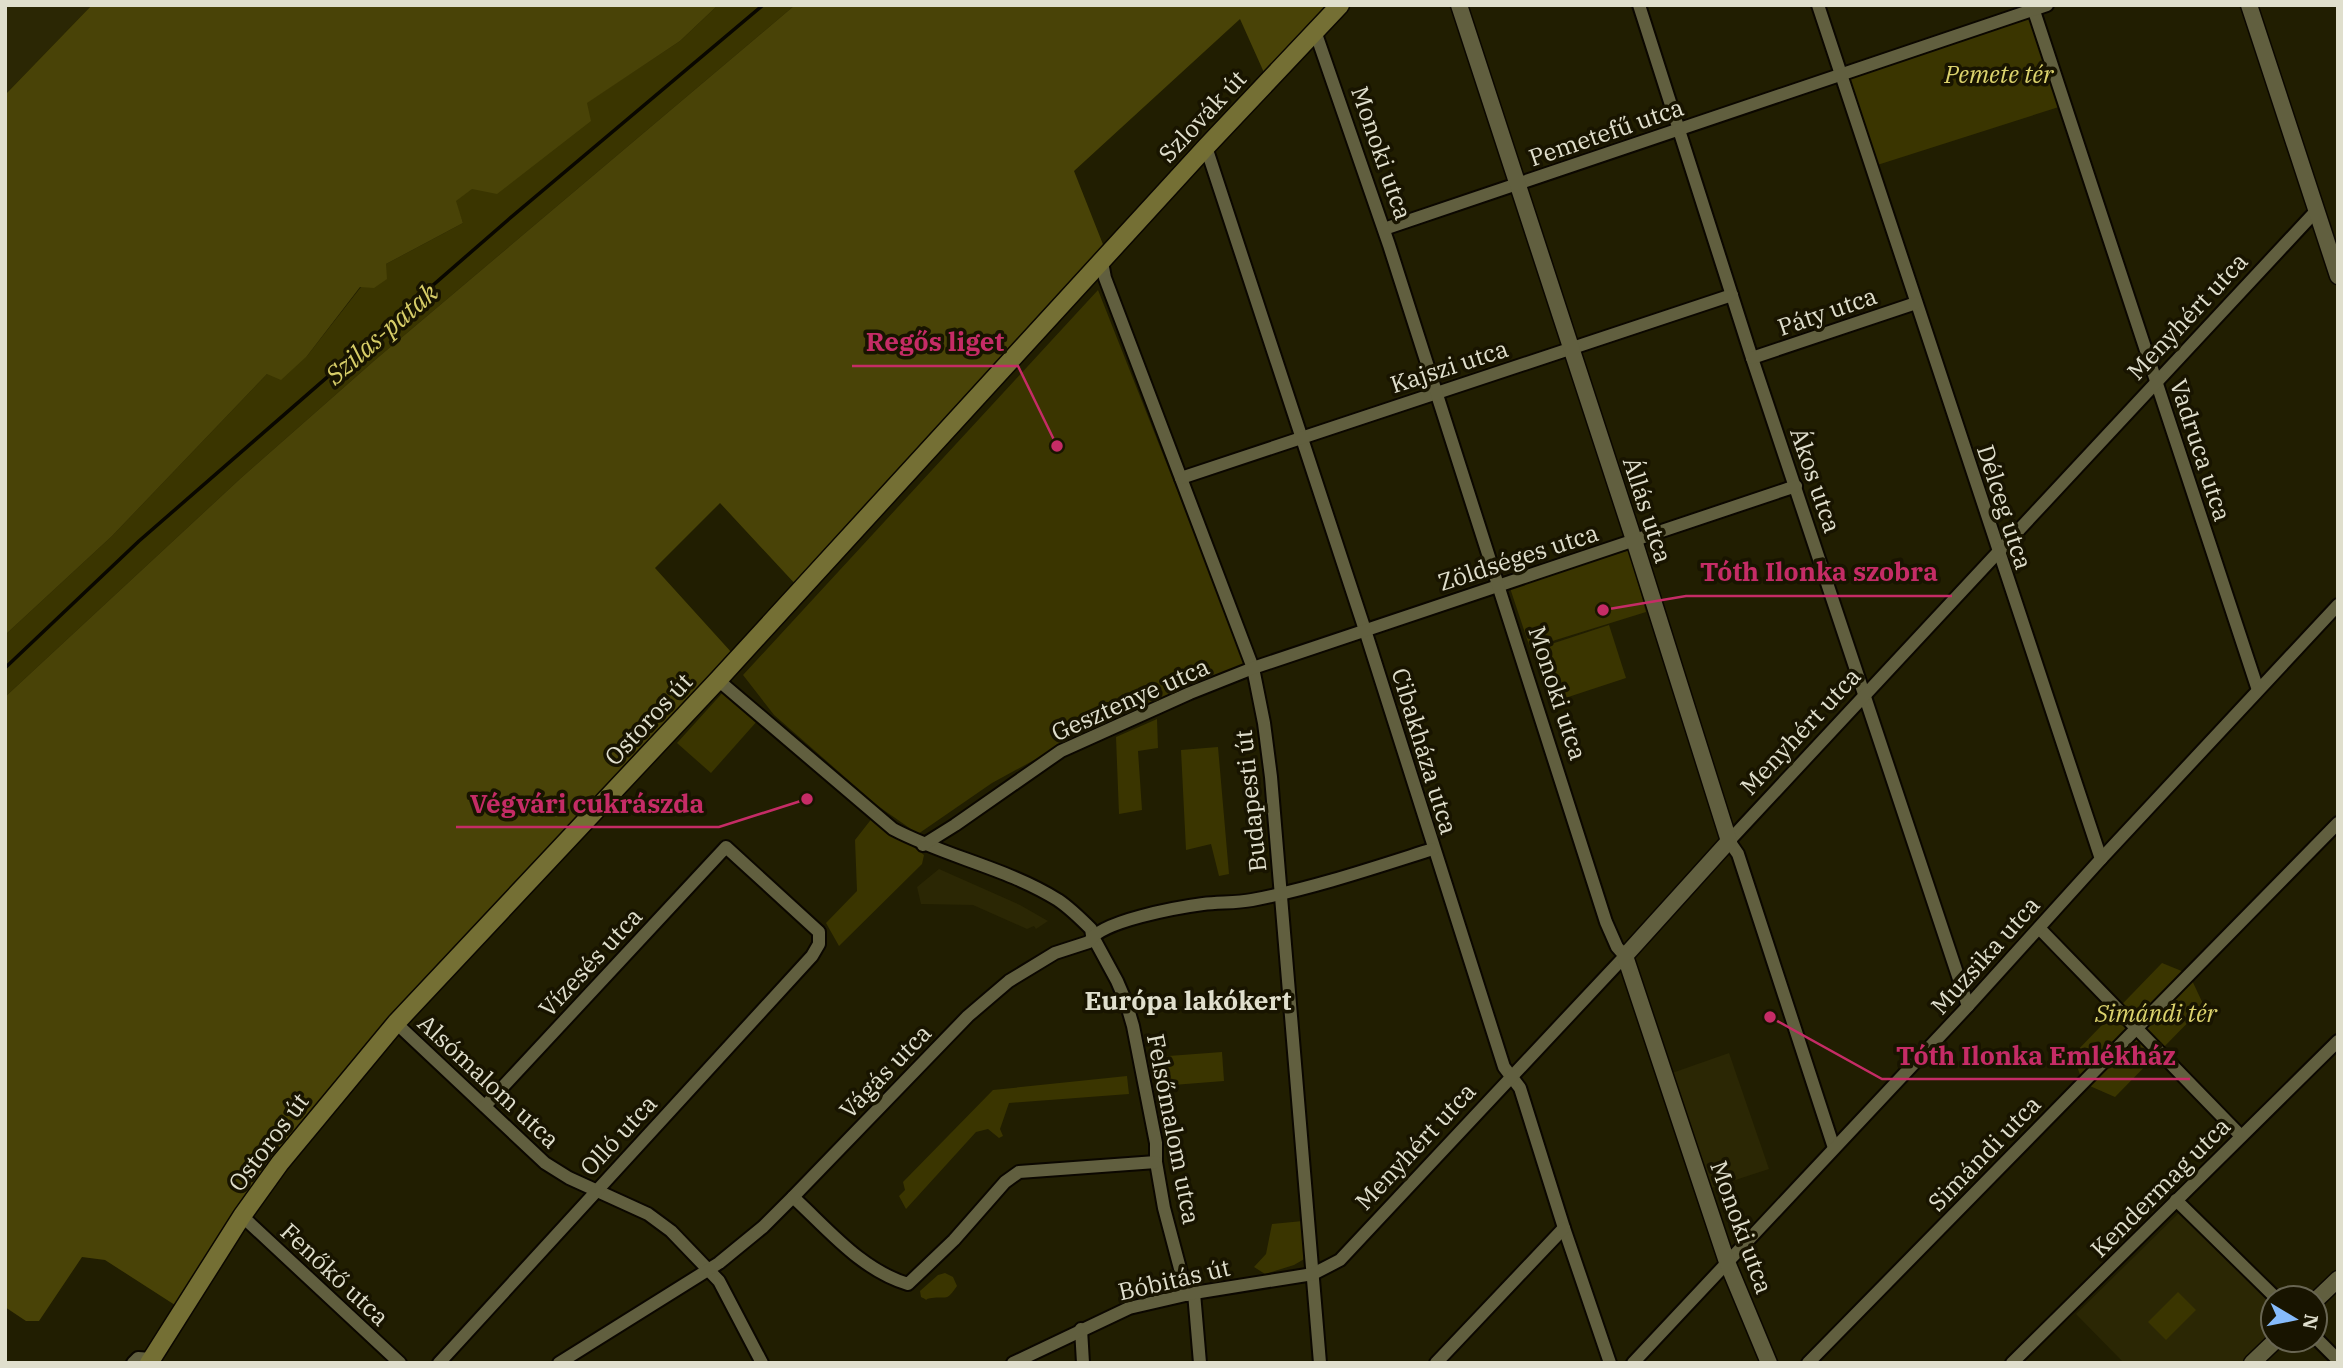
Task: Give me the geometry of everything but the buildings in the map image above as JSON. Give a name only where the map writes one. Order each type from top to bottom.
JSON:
[{"type":"main road","name":"Szlovák út","points":[[1102,262],[1340,5]]},
{"type":"main road","name":"Ostoros út","points":[[144,1362],[242,1216],[319,1113],[396,1023],[718,680],[1102,262]]},
{"type":"street","name":"Állás utca","points":[[1458,5],[1634,540],[1729,841],[1738,854],[1834,1148]]},
{"type":"street","name":"Ákos utca","points":[[1639,5],[1731,295],[1968,1006]]},
{"type":"street","points":[[1818,5],[1841,74],[2047,5]]},
{"type":"street","points":[[2249,5],[2338,276]]},
{"type":"street","name":"Vadruca utca","points":[[2033,8],[2258,690]]},
{"type":"street","name":"Monoki utca","points":[[1315,31],[1384,229],[1606,922],[1617,947],[1625,956],[1727,1262],[1769,1363]]},
{"type":"street","name":"Pemetefű utca","points":[[1384,229],[1841,74]]},
{"type":"street","name":"Délceg utca","points":[[1841,74],[2101,859]]},
{"type":"street","name":"Cibakháza utca","points":[[1206,147],[1365,630],[1503,1067],[1520,1088],[1610,1363]]},
{"type":"street","name":"Menyhért utca","points":[[1313,1274],[1340,1260],[2316,211]]},
{"type":"street","name":"Budapesti út","points":[[1102,262],[1105,278],[1253,668],[1264,723],[1271,777],[1320,1363]]},
{"type":"street","name":"Kajszi utca","points":[[1181,478],[1731,295]]},
{"type":"street","name":"Páty utca","points":[[1752,358],[1916,303]]},
{"type":"street","name":"Zöldséges utca","points":[[1253,668],[1796,486]]},
{"type":"street","name":"Muzsika utca","points":[[1633,1363],[1968,1006],[2338,605]]},
{"type":"street","name":"Gesztenye utca","points":[[922,845],[1060,751],[1191,692],[1253,668]]},
{"type":"street","name":"Felsőmalom utca","points":[[718,680],[893,829],[922,845],[1011,877],[1059,901],[1091,929],[1117,981],[1133,1026],[1156,1143],[1156,1162],[1164,1208],[1191,1294],[1200,1363]]},
{"type":"street","name":"Simándi utca","points":[[1808,1363],[2338,823]]},
{"type":"street","name":"Vízesés utca","points":[[485,1105],[726,847],[819,932]]},
{"type":"street","name":"Vágás utca","points":[[559,1363],[710,1270],[763,1227],[968,1016],[1009,981],[1055,953],[1088,942],[1092,935],[1118,923],[1160,912],[1204,904],[1251,900],[1326,883],[1433,849]]},
{"type":"street","points":[[2039,928],[2241,1136]]},
{"type":"street","name":"Olló utca","points":[[439,1363],[812,956],[819,944],[819,932]]},
{"type":"street","name":"Alsómalom utca","points":[[396,1023],[545,1163],[569,1178],[648,1214],[671,1231],[719,1281],[762,1363]]},
{"type":"street","name":"Kendermag utca","points":[[2012,1363],[2338,1041]]},
{"type":"street","points":[[793,1197],[862,1261],[888,1278],[908,1284],[954,1240],[1004,1182],[1019,1172],[1156,1162]]},
{"type":"street","points":[[2176,1200],[2262,1284]]},
{"type":"street","name":"Fenőkő utca","points":[[242,1216],[400,1363]]},
{"type":"street","points":[[1436,1363],[1564,1228]]},
{"type":"street","name":"Bóbitás út","points":[[1013,1363],[1129,1308],[1191,1294],[1313,1274]]},
{"type":"street","points":[[1081,1329],[1083,1363]]},
{"type":"shaded area","points":[[5,5],[92,5],[5,95]]},
{"type":"shaded area","points":[[92,5],[718,5],[680,41],[587,103],[591,121],[497,194],[472,189],[456,201],[463,223],[386,264],[387,279],[374,288],[360,287],[307,356],[281,380],[267,374],[112,536],[5,635],[5,95]]},
{"type":"shaded area","points":[[795,5],[1334,5],[1266,77],[1240,19],[1074,171],[1106,252],[798,587],[720,503],[655,568],[732,653],[392,1020],[178,1307],[105,1260],[82,1257],[39,1321],[26,1321],[5,1307],[5,697],[241,478],[375,360]]},
{"type":"shaded area","points":[[939,869],[1020,905],[1048,921],[1036,929],[1034,926],[1027,929],[973,905],[921,904],[917,887]]},
{"type":"shaded area","points":[[1729,1053],[1769,1169],[1711,1188],[1672,1073]]},
{"type":"shaded area","points":[[2181,1211],[2259,1291],[2259,1353],[2249,1363],[2124,1363],[2076,1314]]},
{"type":"green space","points":[[718,5],[795,5],[375,360],[241,478],[5,697],[5,635],[112,536],[267,374],[307,356],[361,287],[386,264],[463,223],[455,201],[586,103],[680,41]]},
{"type":"green space","name":"Pemete tér","points":[[2033,10],[2065,105],[1871,167],[1841,74]]},
{"type":"green space","points":[[1098,290],[1247,667],[1058,747],[992,783],[918,834],[878,806],[774,715],[743,675]]},
{"type":"green space","points":[[1629,550],[1646,612],[1530,648],[1510,588]]},
{"type":"green space","points":[[1609,625],[1626,678],[1550,703],[1533,650]]},
{"type":"green space","points":[[725,690],[758,720],[711,773],[677,743]]},
{"type":"green space","points":[[1157,719],[1158,748],[1138,751],[1142,810],[1119,814],[1116,737]]},
{"type":"green space","points":[[1218,747],[1229,874],[1219,876],[1211,844],[1186,850],[1181,750]]},
{"type":"green space","points":[[873,817],[924,855],[922,864],[839,946],[826,923],[857,891],[855,840]]},
{"type":"green space","name":"Simándi tér","points":[[2162,963],[2189,974],[2204,1006],[2115,1097],[2083,1083],[2073,1055]]},
{"type":"green space","points":[[1222,1052],[1224,1081],[1160,1086],[1155,1057]]},
{"type":"green space","points":[[1127,1076],[1129,1094],[1009,1103],[1000,1129],[1003,1136],[999,1138],[988,1129],[976,1132],[906,1209],[899,1196],[905,1190],[903,1182],[993,1090]]},
{"type":"green space","points":[[1303,1221],[1306,1258],[1294,1265],[1265,1274],[1254,1267],[1266,1254],[1272,1224]]},
{"type":"green space","points":[[945,1273],[953,1277],[957,1286],[951,1294],[926,1300],[921,1297],[920,1291],[938,1275]]},
{"type":"green space","points":[[2178,1292],[2196,1310],[2166,1340],[2148,1322]]},
{"type":"waterway","name":"Szilas-patak","points":[[5,668],[139,541],[509,219],[763,5]]},
{"type":"place","name":"Regős liget","points":[[1057,446]]},
{"type":"place","name":"Tóth Ilonka szobra","points":[[1603,610]]},
{"type":"place","name":"Végvári cukrászda","points":[[807,799]]},
{"type":"place","name":"Tóth Ilonka Emlékház","points":[[1770,1017]]},
{"type":"district","name":"Európa lakókert","points":[[1188,1000]]}]
